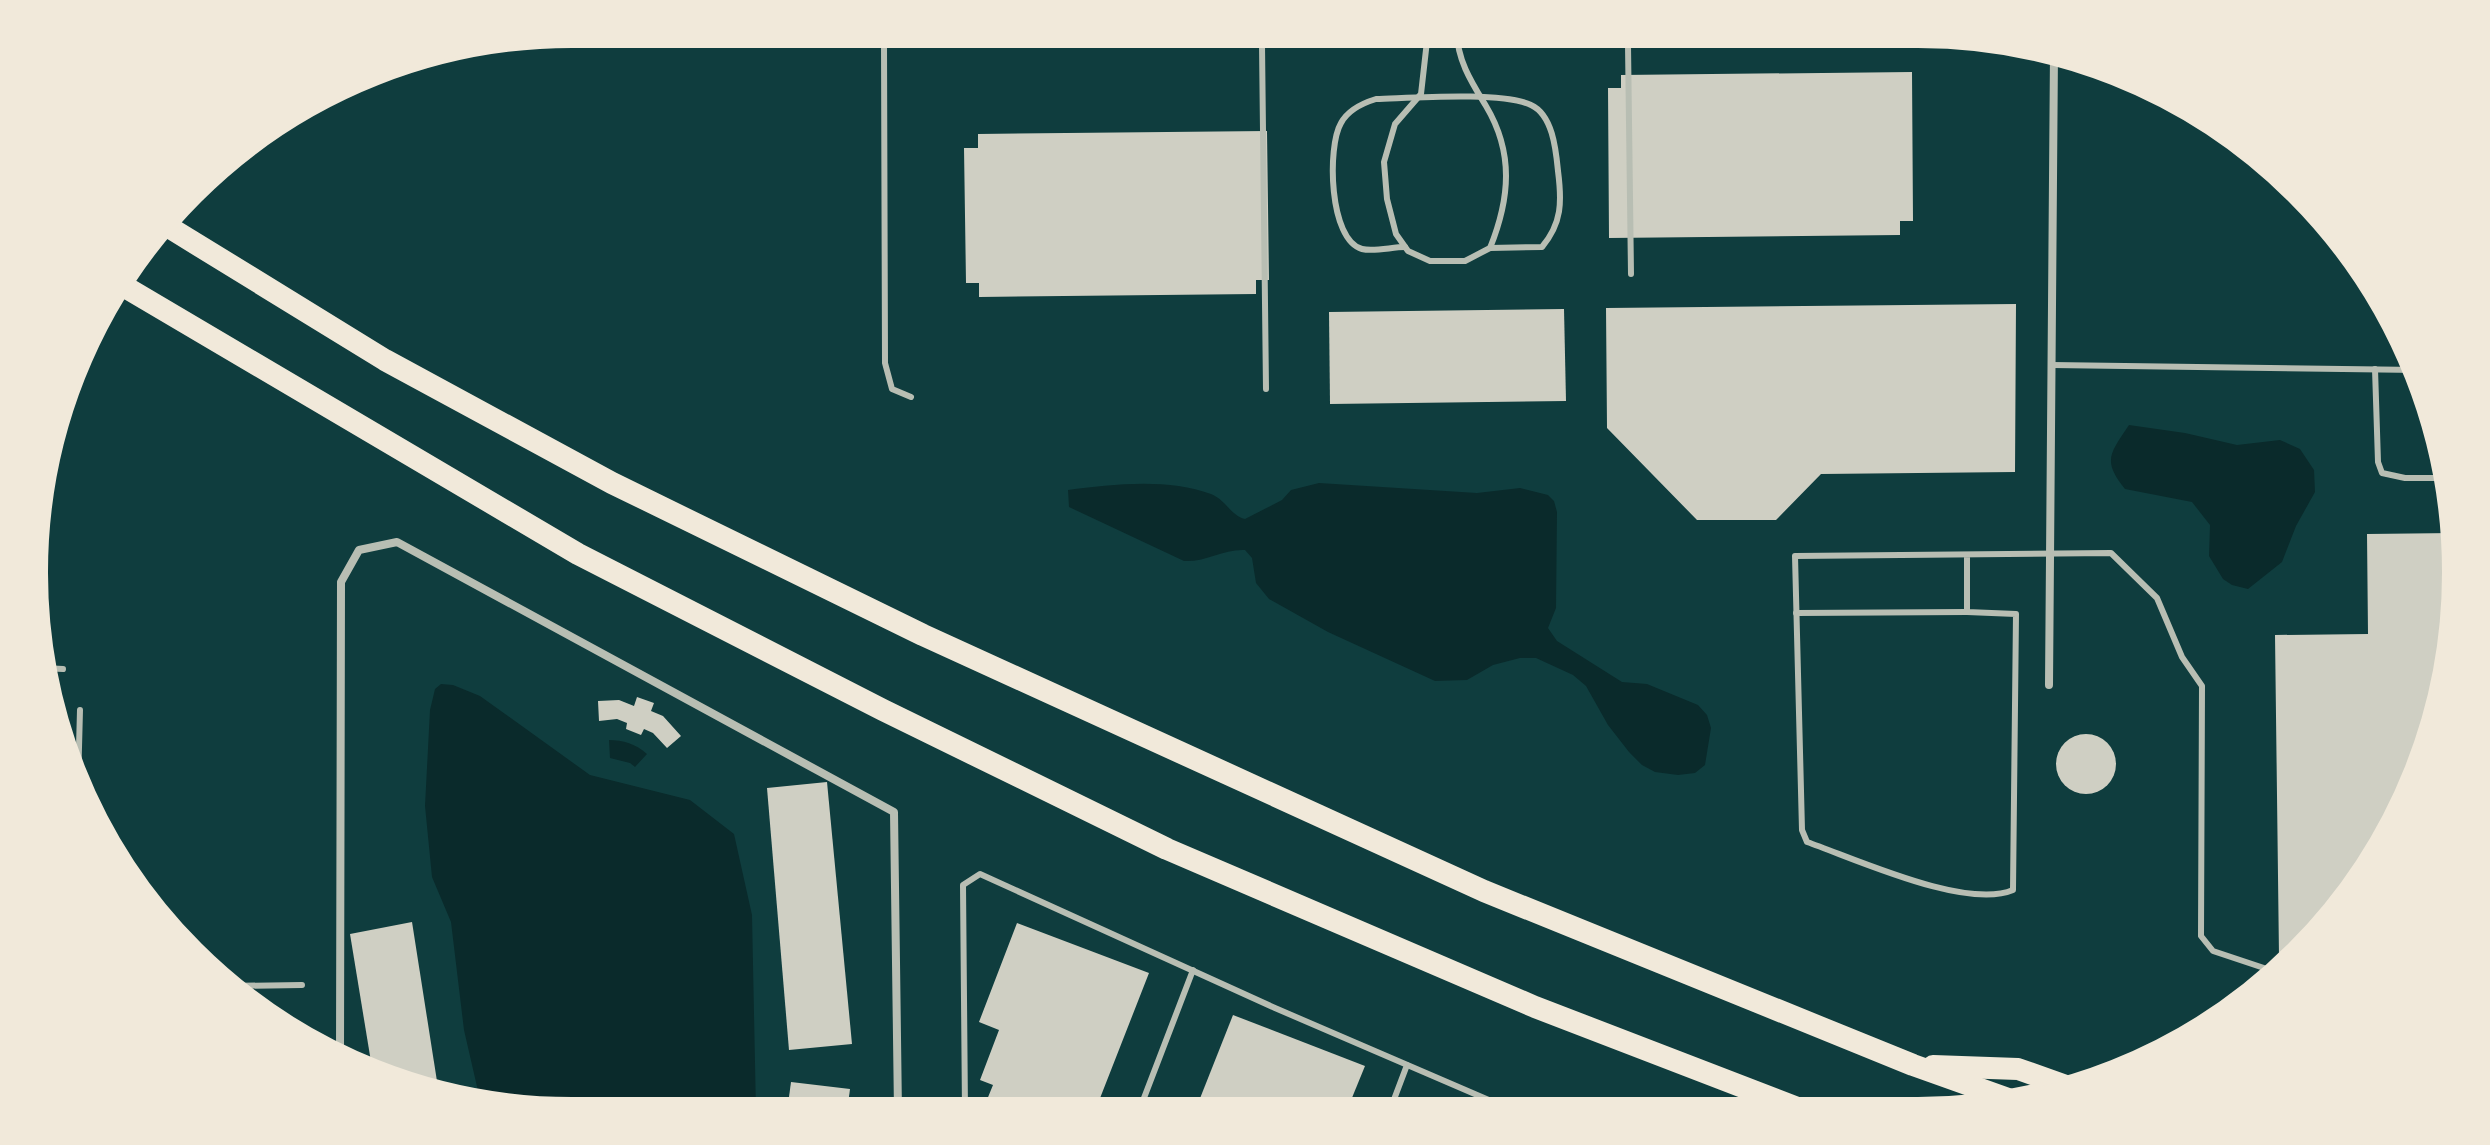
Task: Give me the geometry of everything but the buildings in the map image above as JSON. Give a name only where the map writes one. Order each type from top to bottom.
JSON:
[{"type":"highway","points":[[173,230],[385,360],[612,483],[923,635],[1484,891],[1913,1065],[1992,1093]]},
{"type":"highway","points":[[129,289],[578,554],[1025,780],[1167,849],[1506,995],[1774,1099]]},
{"type":"highway","points":[[1913,1065],[2018,1069],[2053,1081]]},
{"type":"street","points":[[2049,685],[2054,64]]},
{"type":"street","points":[[340,1045],[341,582],[359,550],[397,542],[894,812],[898,1099]]},
{"type":"lane","points":[[884,46],[885,363],[892,389],[911,397]]},
{"type":"lane","points":[[1262,46],[1266,389]]},
{"type":"lane","points":[[1405,247],[1361,249],[1346,239],[1335,210],[1334,150],[1341,123],[1360,103],[1376,99],[1417,98],[1480,98],[1532,105],[1546,118],[1556,148],[1561,194],[1556,230],[1542,247],[1490,248],[1465,261],[1430,261],[1405,247],[1396,234],[1387,199],[1384,162],[1395,124],[1417,98],[1421,94],[1426,46]]},
{"type":"lane","points":[[1457,46],[1469,80],[1507,155],[1506,192],[1490,248]]},
{"type":"lane","points":[[1628,46],[1631,274]]},
{"type":"lane","points":[[2052,365],[2403,370]]},
{"type":"lane","points":[[2375,369],[2378,462],[2382,473],[2405,478],[2435,478]]},
{"type":"lane","points":[[1796,613],[2016,614],[2013,890],[2002,895],[1940,890],[1807,842],[1802,830],[1796,613],[1795,556],[2111,553],[2157,598],[2182,657],[2202,686],[2201,936],[2213,951],[2265,968]]},
{"type":"lane","points":[[1967,555],[1967,612]]},
{"type":"lane","points":[[55,669],[63,669]]},
{"type":"lane","points":[[79,755],[80,710]]},
{"type":"lane","points":[[965,1099],[963,885],[980,874],[1486,1099]]},
{"type":"lane","points":[[1144,1099],[1193,970]]},
{"type":"lane","points":[[247,986],[302,985]]},
{"type":"lane","points":[[1394,1099],[1407,1065]]},
{"type":"water","points":[[2129,425],[2237,445],[2280,440],[2300,449],[2314,470],[2315,492],[2296,526],[2282,562],[2248,589],[2223,579],[2209,556],[2210,525],[2192,502],[2125,489],[2113,471],[2113,450]]},
{"type":"water","points":[[1319,483],[1477,493],[1520,488],[1548,495],[1554,501],[1557,512],[1556,608],[1548,628],[1557,641],[1622,682],[1647,684],[1698,705],[1707,715],[1711,728],[1705,765],[1695,773],[1678,775],[1655,772],[1642,765],[1608,725],[1586,686],[1573,675],[1536,658],[1520,658],[1493,665],[1467,680],[1435,681],[1328,632],[1269,599],[1256,583],[1252,558],[1245,550],[1184,561],[1069,507],[1068,490],[1122,484],[1159,484],[1211,494],[1245,519],[1282,500],[1291,490]]},
{"type":"water","points":[[441,684],[453,685],[480,696],[590,775],[690,800],[734,834],[752,915],[756,1099],[538,1098],[478,1090],[464,1030],[451,922],[432,877],[425,806],[430,710],[435,689]]},
{"type":"water","points":[[609,740],[629,743],[647,754],[635,767],[610,758]]}]
